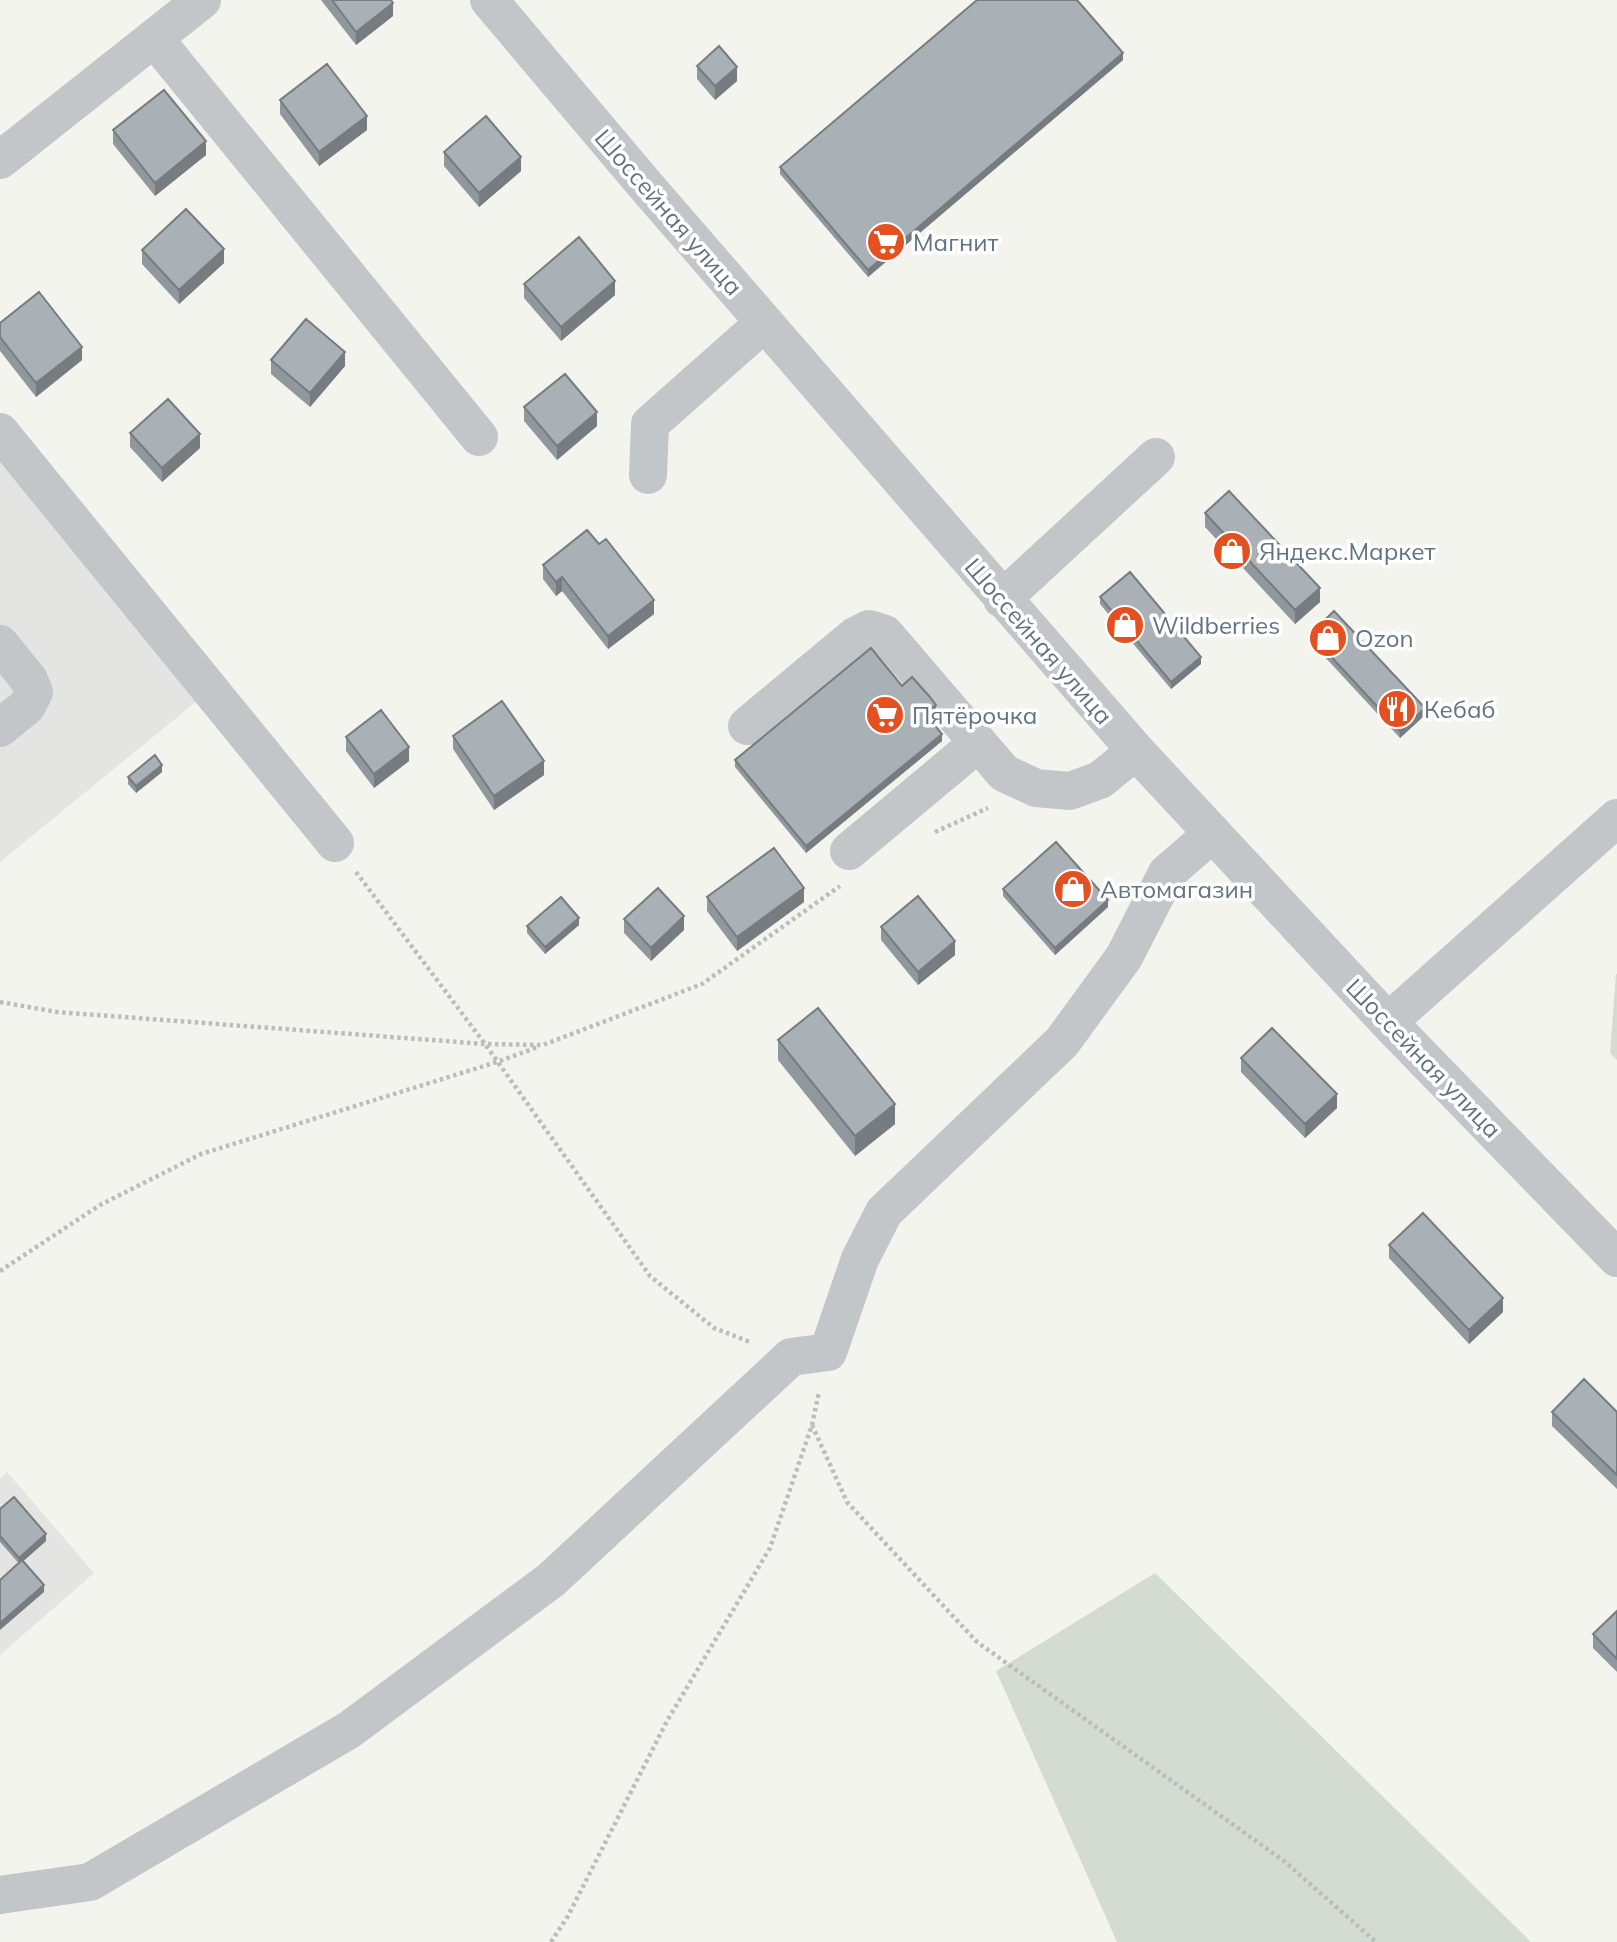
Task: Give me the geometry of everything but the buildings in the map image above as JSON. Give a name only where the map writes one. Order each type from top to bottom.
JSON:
[{"type":"street","points":[[0,160],[202,0]]},
{"type":"street","name":"Шоссейная улица","points":[[489,0],[764,323],[1136,751],[1388,1022],[1617,1258]]},
{"type":"street","points":[[154,38],[479,437]]},
{"type":"street","points":[[648,475],[650,424],[764,323]]},
{"type":"street","points":[[0,432],[335,843]]},
{"type":"street","points":[[1002,599],[1156,457]]},
{"type":"street","points":[[747,726],[855,636],[869,629],[885,634],[1004,774],[1036,788],[1070,791],[1100,780],[1136,751]]},
{"type":"street","points":[[0,644],[29,680],[34,692],[27,706],[0,727]]},
{"type":"street","points":[[845,868],[977,744]]},
{"type":"street","points":[[1388,1022],[1617,818]]},
{"type":"street","points":[[0,1895],[90,1882],[349,1730],[551,1580],[791,1357],[828,1352],[860,1259],[884,1212],[1062,1042],[1124,957],[1167,873],[1212,834]]},
{"type":"path","points":[[933,832],[994,805]]},
{"type":"path","points":[[335,843],[485,1044],[650,1276],[714,1328],[791,1357]]},
{"type":"path","points":[[0,1271],[100,1205],[201,1154],[497,1062],[702,984],[845,868]]},
{"type":"path","points":[[0,1002],[57,1012],[485,1044],[543,1045]]},
{"type":"path","points":[[551,1942],[568,1916],[667,1721],[770,1549],[812,1425],[828,1352]]},
{"type":"path","points":[[812,1425],[847,1502],[977,1642],[1284,1861],[1376,1942]]},
{"type":"shaded area","points":[[0,462],[197,701],[0,862]]},
{"type":"shaded area","points":[[1617,974],[1617,1060],[1610,1053]]},
{"type":"shaded area","points":[[7,1472],[94,1573],[0,1655],[0,1479]]},
{"type":"shaded area","points":[[1155,1573],[1531,1942],[1117,1942],[996,1671]]},
{"type":"place","name":"Магнит","points":[[886,242]]},
{"type":"place","name":"Яндекс.Маркет","points":[[1232,551]]},
{"type":"place","name":"Wildberries","points":[[1125,625]]},
{"type":"place","name":"Ozon","points":[[1328,638]]},
{"type":"place","name":"Кебаб","points":[[1397,709]]},
{"type":"place","name":"Пятёрочка","points":[[885,715]]},
{"type":"place","name":"Автомагазин","points":[[1073,889]]}]
